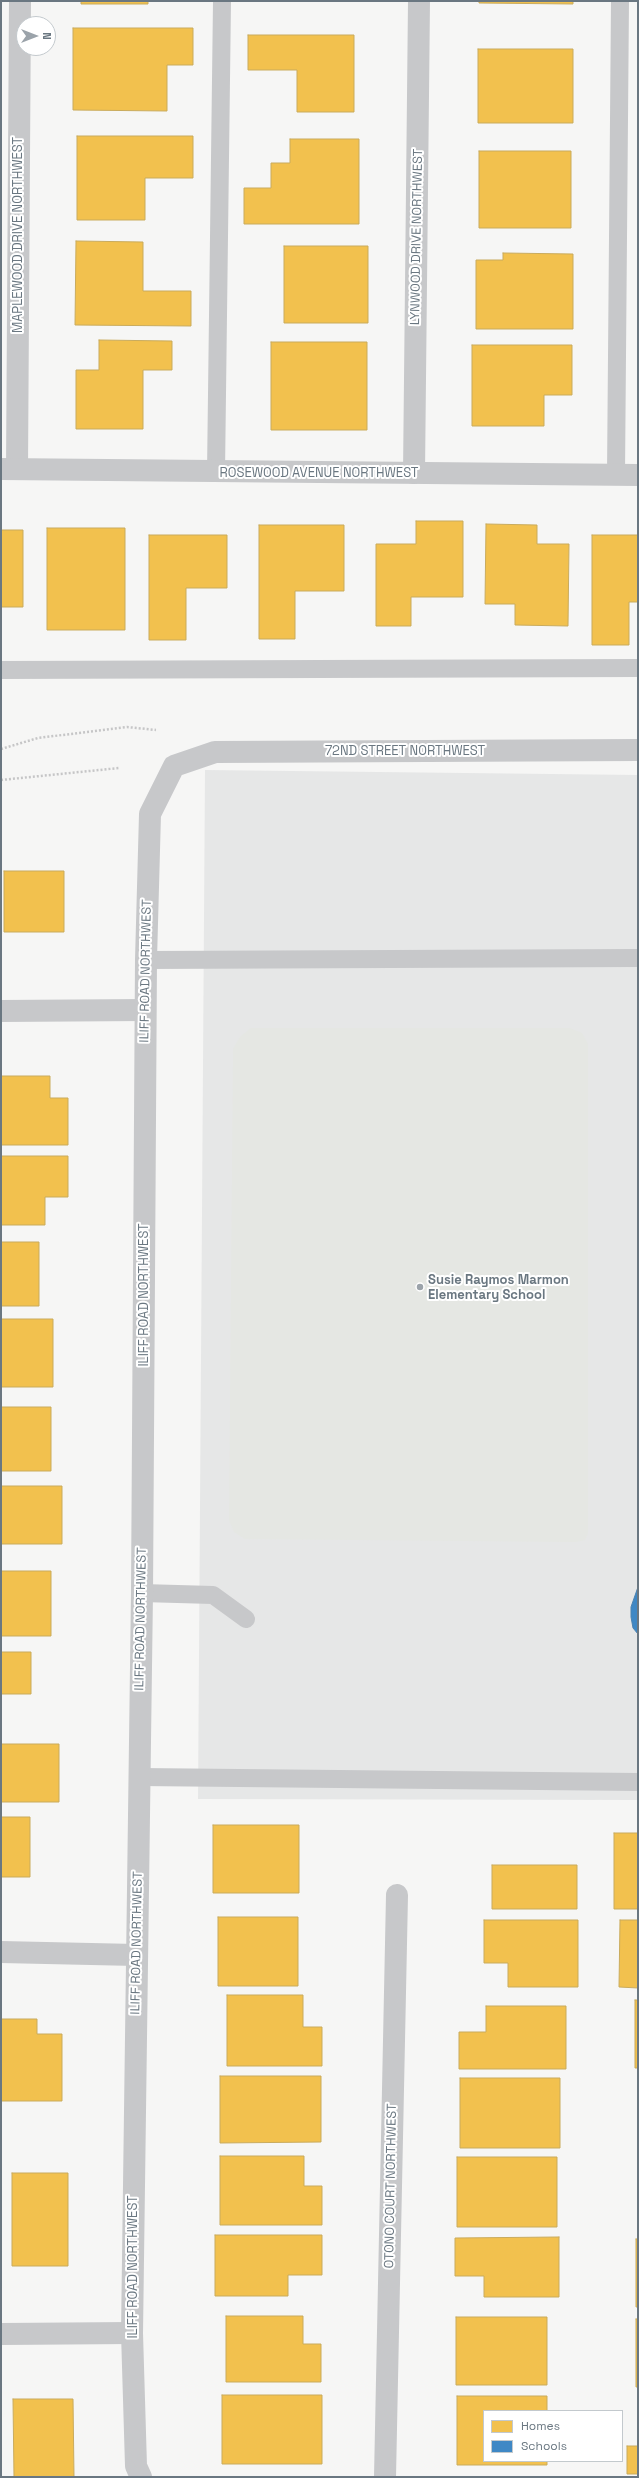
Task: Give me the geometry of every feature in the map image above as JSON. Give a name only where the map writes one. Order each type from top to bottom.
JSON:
[{"type":"street","name":"MAPLEWOOD DRIVE NORTHWEST","points":[[9,469],[20,1]]},
{"type":"street","name":"LYNWOOD DRIVE NORTHWEST","points":[[414,473],[419,1]]},
{"type":"street","name":"ROSEWOOD AVENUE NORTHWEST","points":[[9,469],[638,475]]},
{"type":"street","name":"72ND STREET NORTHWEST","points":[[174,766],[215,752],[638,750]]},
{"type":"street","name":"ILIFF ROAD NORTHWEST","points":[[141,2477],[136,2466],[132,2333],[142,1593],[145,1010],[150,814],[174,766]]},
{"type":"street","points":[[1,1011],[145,1010]]},
{"type":"street","name":"OTONO COURT NORTHWEST","points":[[385,2477],[397,1895]]},
{"type":"street","points":[[1,1952],[136,1955]]},
{"type":"street","points":[[1,2334],[132,2333]]},
{"type":"lane","points":[[216,472],[222,1]]},
{"type":"lane","points":[[616,474],[620,1]]},
{"type":"lane","points":[[1,670],[638,668]]},
{"type":"lane","points":[[146,960],[638,958]]},
{"type":"lane","points":[[142,1593],[213,1595],[246,1619]]},
{"type":"lane","points":[[139,1778],[638,1782]]},
{"type":"path","points":[[1,748],[38,738],[127,727],[156,730]]},
{"type":"path","points":[[1,780],[119,768]]},
{"type":"shaded area","name":"Susie Raymos Marmon Elementary School","points":[[205,770],[638,775],[638,1800],[198,1799]]},
{"type":"shaded area","points":[[251,1028],[570,1028],[582,1033],[588,1044],[588,1533],[585,1540],[576,1542],[245,1539],[234,1532],[229,1520],[233,1049],[240,1037]]},
{"type":"building: Homes","points":[[81,1],[148,1],[148,4],[81,4]]},
{"type":"building: Homes","points":[[479,1],[573,1],[573,4],[479,3]]},
{"type":"building: Homes","points":[[73,28],[193,28],[193,65],[167,65],[167,111],[73,110]]},
{"type":"building: Homes","points":[[248,35],[354,35],[354,112],[297,112],[297,70],[248,70]]},
{"type":"building: Homes","points":[[478,49],[573,49],[573,123],[478,123]]},
{"type":"building: Homes","points":[[77,136],[193,136],[193,178],[145,178],[145,220],[77,220]]},
{"type":"building: Homes","points":[[290,139],[359,139],[359,224],[244,224],[244,188],[271,188],[271,163],[290,163]]},
{"type":"building: Homes","points":[[479,151],[571,151],[571,228],[479,228]]},
{"type":"building: Homes","points":[[76,241],[143,242],[143,291],[191,291],[191,326],[75,325]]},
{"type":"building: Homes","points":[[284,246],[368,246],[368,323],[284,323]]},
{"type":"building: Homes","points":[[503,253],[573,254],[573,329],[476,329],[476,260],[503,260]]},
{"type":"building: Homes","points":[[99,340],[172,341],[172,370],[143,370],[143,429],[76,429],[76,370],[99,370]]},
{"type":"building: Homes","points":[[271,342],[367,342],[367,430],[271,430]]},
{"type":"building: Homes","points":[[472,345],[572,345],[572,395],[544,395],[544,426],[472,426]]},
{"type":"building: Homes","points":[[416,521],[463,521],[463,597],[411,597],[411,626],[376,626],[376,544],[416,544]]},
{"type":"building: Homes","points":[[486,524],[537,525],[537,544],[569,544],[568,626],[515,625],[515,604],[485,604]]},
{"type":"building: Homes","points":[[259,525],[344,525],[344,591],[295,591],[295,639],[259,639]]},
{"type":"building: Homes","points":[[47,528],[125,528],[125,630],[47,630]]},
{"type":"building: Homes","points":[[1,530],[23,530],[23,607],[1,607]]},
{"type":"building: Homes","points":[[149,535],[227,535],[227,588],[186,588],[186,640],[149,640]]},
{"type":"building: Homes","points":[[592,535],[638,535],[638,602],[629,602],[629,645],[592,645]]},
{"type":"building: Homes","points":[[4,871],[64,871],[64,932],[4,932]]},
{"type":"building: Homes","points":[[1,1076],[50,1076],[50,1098],[68,1098],[68,1145],[1,1145]]},
{"type":"building: Homes","points":[[1,1156],[68,1156],[68,1197],[45,1197],[45,1225],[1,1225]]},
{"type":"building: Homes","points":[[1,1242],[39,1242],[39,1306],[1,1306]]},
{"type":"building: Homes","points":[[1,1319],[53,1319],[53,1387],[1,1387]]},
{"type":"building: Homes","points":[[1,1407],[51,1407],[51,1471],[1,1471]]},
{"type":"building: Homes","points":[[1,1486],[62,1486],[62,1544],[1,1544]]},
{"type":"building: Homes","points":[[1,1571],[51,1571],[51,1636],[1,1636]]},
{"type":"building: Homes","points":[[1,1652],[31,1652],[31,1694],[1,1694]]},
{"type":"building: Homes","points":[[1,1744],[59,1744],[59,1802],[1,1802]]},
{"type":"building: Homes","points":[[1,1817],[30,1817],[30,1877],[1,1877]]},
{"type":"building: Homes","points":[[213,1825],[299,1825],[299,1893],[213,1893]]},
{"type":"building: Homes","points":[[614,1833],[638,1833],[638,1909],[614,1909]]},
{"type":"building: Homes","points":[[492,1865],[577,1865],[577,1909],[492,1909]]},
{"type":"building: Homes","points":[[218,1917],[298,1917],[298,1986],[218,1986]]},
{"type":"building: Homes","points":[[484,1920],[578,1920],[578,1987],[508,1987],[508,1963],[484,1963]]},
{"type":"building: Homes","points":[[620,1920],[638,1920],[638,1988],[619,1987]]},
{"type":"building: Homes","points":[[227,1995],[303,1995],[303,2027],[322,2027],[322,2066],[227,2066]]},
{"type":"building: Homes","points":[[635,2000],[638,2000],[638,2068],[635,2068]]},
{"type":"building: Homes","points":[[486,2006],[566,2006],[566,2069],[459,2069],[459,2032],[486,2032]]},
{"type":"building: Homes","points":[[1,2019],[37,2019],[37,2034],[62,2034],[62,2101],[1,2101]]},
{"type":"building: Homes","points":[[220,2076],[321,2076],[321,2142],[220,2143]]},
{"type":"building: Homes","points":[[460,2078],[560,2078],[560,2148],[460,2148]]},
{"type":"building: Homes","points":[[220,2156],[304,2156],[304,2186],[322,2186],[322,2225],[220,2225]]},
{"type":"building: Homes","points":[[457,2157],[557,2157],[557,2227],[457,2227]]},
{"type":"building: Homes","points":[[12,2173],[68,2173],[68,2266],[12,2266]]},
{"type":"building: Homes","points":[[215,2235],[322,2235],[322,2275],[288,2275],[288,2296],[215,2296]]},
{"type":"building: Homes","points":[[559,2237],[559,2297],[484,2297],[484,2276],[455,2276],[455,2238]]},
{"type":"building: Homes","points":[[636,2239],[638,2239],[638,2307],[636,2307]]},
{"type":"building: Homes","points":[[226,2316],[303,2316],[303,2344],[321,2344],[321,2382],[226,2382]]},
{"type":"building: Homes","points":[[456,2317],[547,2317],[547,2385],[456,2385]]},
{"type":"building: Homes","points":[[636,2319],[638,2319],[638,2387],[636,2387]]},
{"type":"building: Homes","points":[[222,2395],[322,2395],[322,2464],[222,2464]]},
{"type":"building: Homes","points":[[457,2396],[547,2396],[547,2410],[483,2410],[483,2462],[547,2462],[547,2465],[457,2465]]},
{"type":"building: Homes","points":[[13,2399],[73,2399],[74,2477],[14,2477]]},
{"type":"building: Homes","points":[[627,2446],[638,2446],[638,2474],[627,2474]]},
{"type":"building: Schools","points":[[638,1587],[638,1634],[633,1628],[631,1607]]},
{"type":"place","name":"Susie Raymos Marmon Elementary School","points":[[420,1287]]}]
